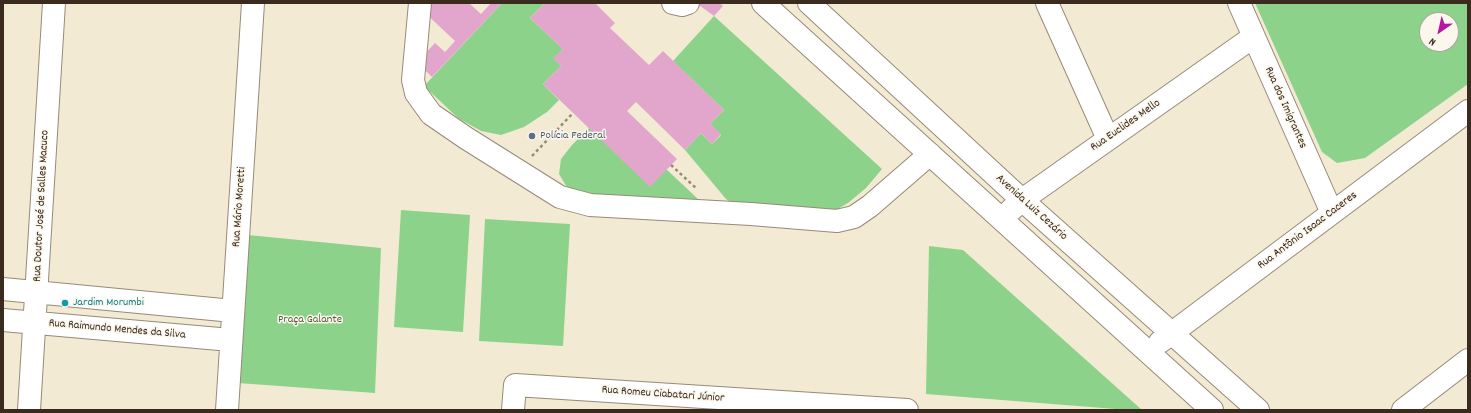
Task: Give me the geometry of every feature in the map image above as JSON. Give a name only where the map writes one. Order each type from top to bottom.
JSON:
[{"type":"street","name":"Rua Doutor José de Salles Macuco","points":[[30,410],[54,3]]},
{"type":"street","name":"Rua Mário Moretti","points":[[227,410],[253,3]]},
{"type":"street","points":[[420,3],[413,80],[416,94],[431,114],[466,138],[560,197],[590,204],[838,221],[854,217],[870,206],[930,154]]},
{"type":"street","points":[[673,3],[682,5],[688,3]]},
{"type":"street","points":[[764,3],[1212,410]]},
{"type":"street","name":"Avenida Luiz Cezário","points":[[809,3],[1022,200],[1258,410]]},
{"type":"street","points":[[1047,3],[1108,139]]},
{"type":"street","name":"Rua dos Imigrantes","points":[[1239,3],[1332,213]]},
{"type":"street","name":"Rua Euclides Mello","points":[[1002,220],[1022,200],[1253,36]]},
{"type":"street","name":"Rua Antônio Isaac Caceres","points":[[1148,351],[1468,111]]},
{"type":"street","points":[[3,289],[233,311]]},
{"type":"street","points":[[152,333],[156,304]]},
{"type":"street","name":"Rua Raimundo Mendes da Silva","points":[[3,320],[231,340]]},
{"type":"street","points":[[1403,410],[1468,360]]},
{"type":"street","name":"Rua Romeu Ciabatari Júnior","points":[[514,410],[515,385],[907,410]]},
{"type":"path","points":[[518,170],[573,113]]},
{"type":"green space","points":[[502,3],[545,3],[530,18],[563,49],[554,58],[561,66],[543,84],[559,100],[547,112],[524,127],[501,135],[481,131],[458,118],[424,86]]},
{"type":"green space","points":[[1255,3],[1468,3],[1468,84],[1365,158],[1337,163],[1322,152]]},
{"type":"green space","points":[[714,16],[882,169],[866,188],[848,203],[834,211],[735,205],[726,199],[685,150],[701,133],[712,144],[721,135],[710,124],[724,110],[673,61]]},
{"type":"green space","points":[[589,128],[666,169],[697,198],[698,201],[579,198],[568,189],[559,174],[561,159],[572,145]]},
{"type":"green space","points":[[401,210],[470,215],[463,332],[394,327]]},
{"type":"green space","points":[[485,219],[570,224],[563,346],[479,341]]},
{"type":"green space","name":"Praça Galante","points":[[248,235],[381,248],[375,393],[238,383]]},
{"type":"green space","points":[[929,246],[963,250],[1142,410],[926,394]]},
{"type":"building","points":[[429,3],[469,3],[481,14],[491,3],[502,3],[432,77],[417,62],[435,43],[445,52],[455,41],[422,10]]},
{"type":"building","points":[[545,3],[595,3],[615,23],[610,28],[649,65],[663,51],[724,110],[710,124],[721,134],[712,144],[701,133],[685,150],[636,102],[627,111],[677,159],[650,187],[543,84],[561,66],[553,58],[563,49],[530,18]]},
{"type":"building","points":[[696,3],[719,3],[723,6],[714,16]]},
{"type":"place","name":"Polícia Federal","points":[[532,136]]},
{"type":"place","name":"Jardim Morumbi","points":[[65,303]]}]
